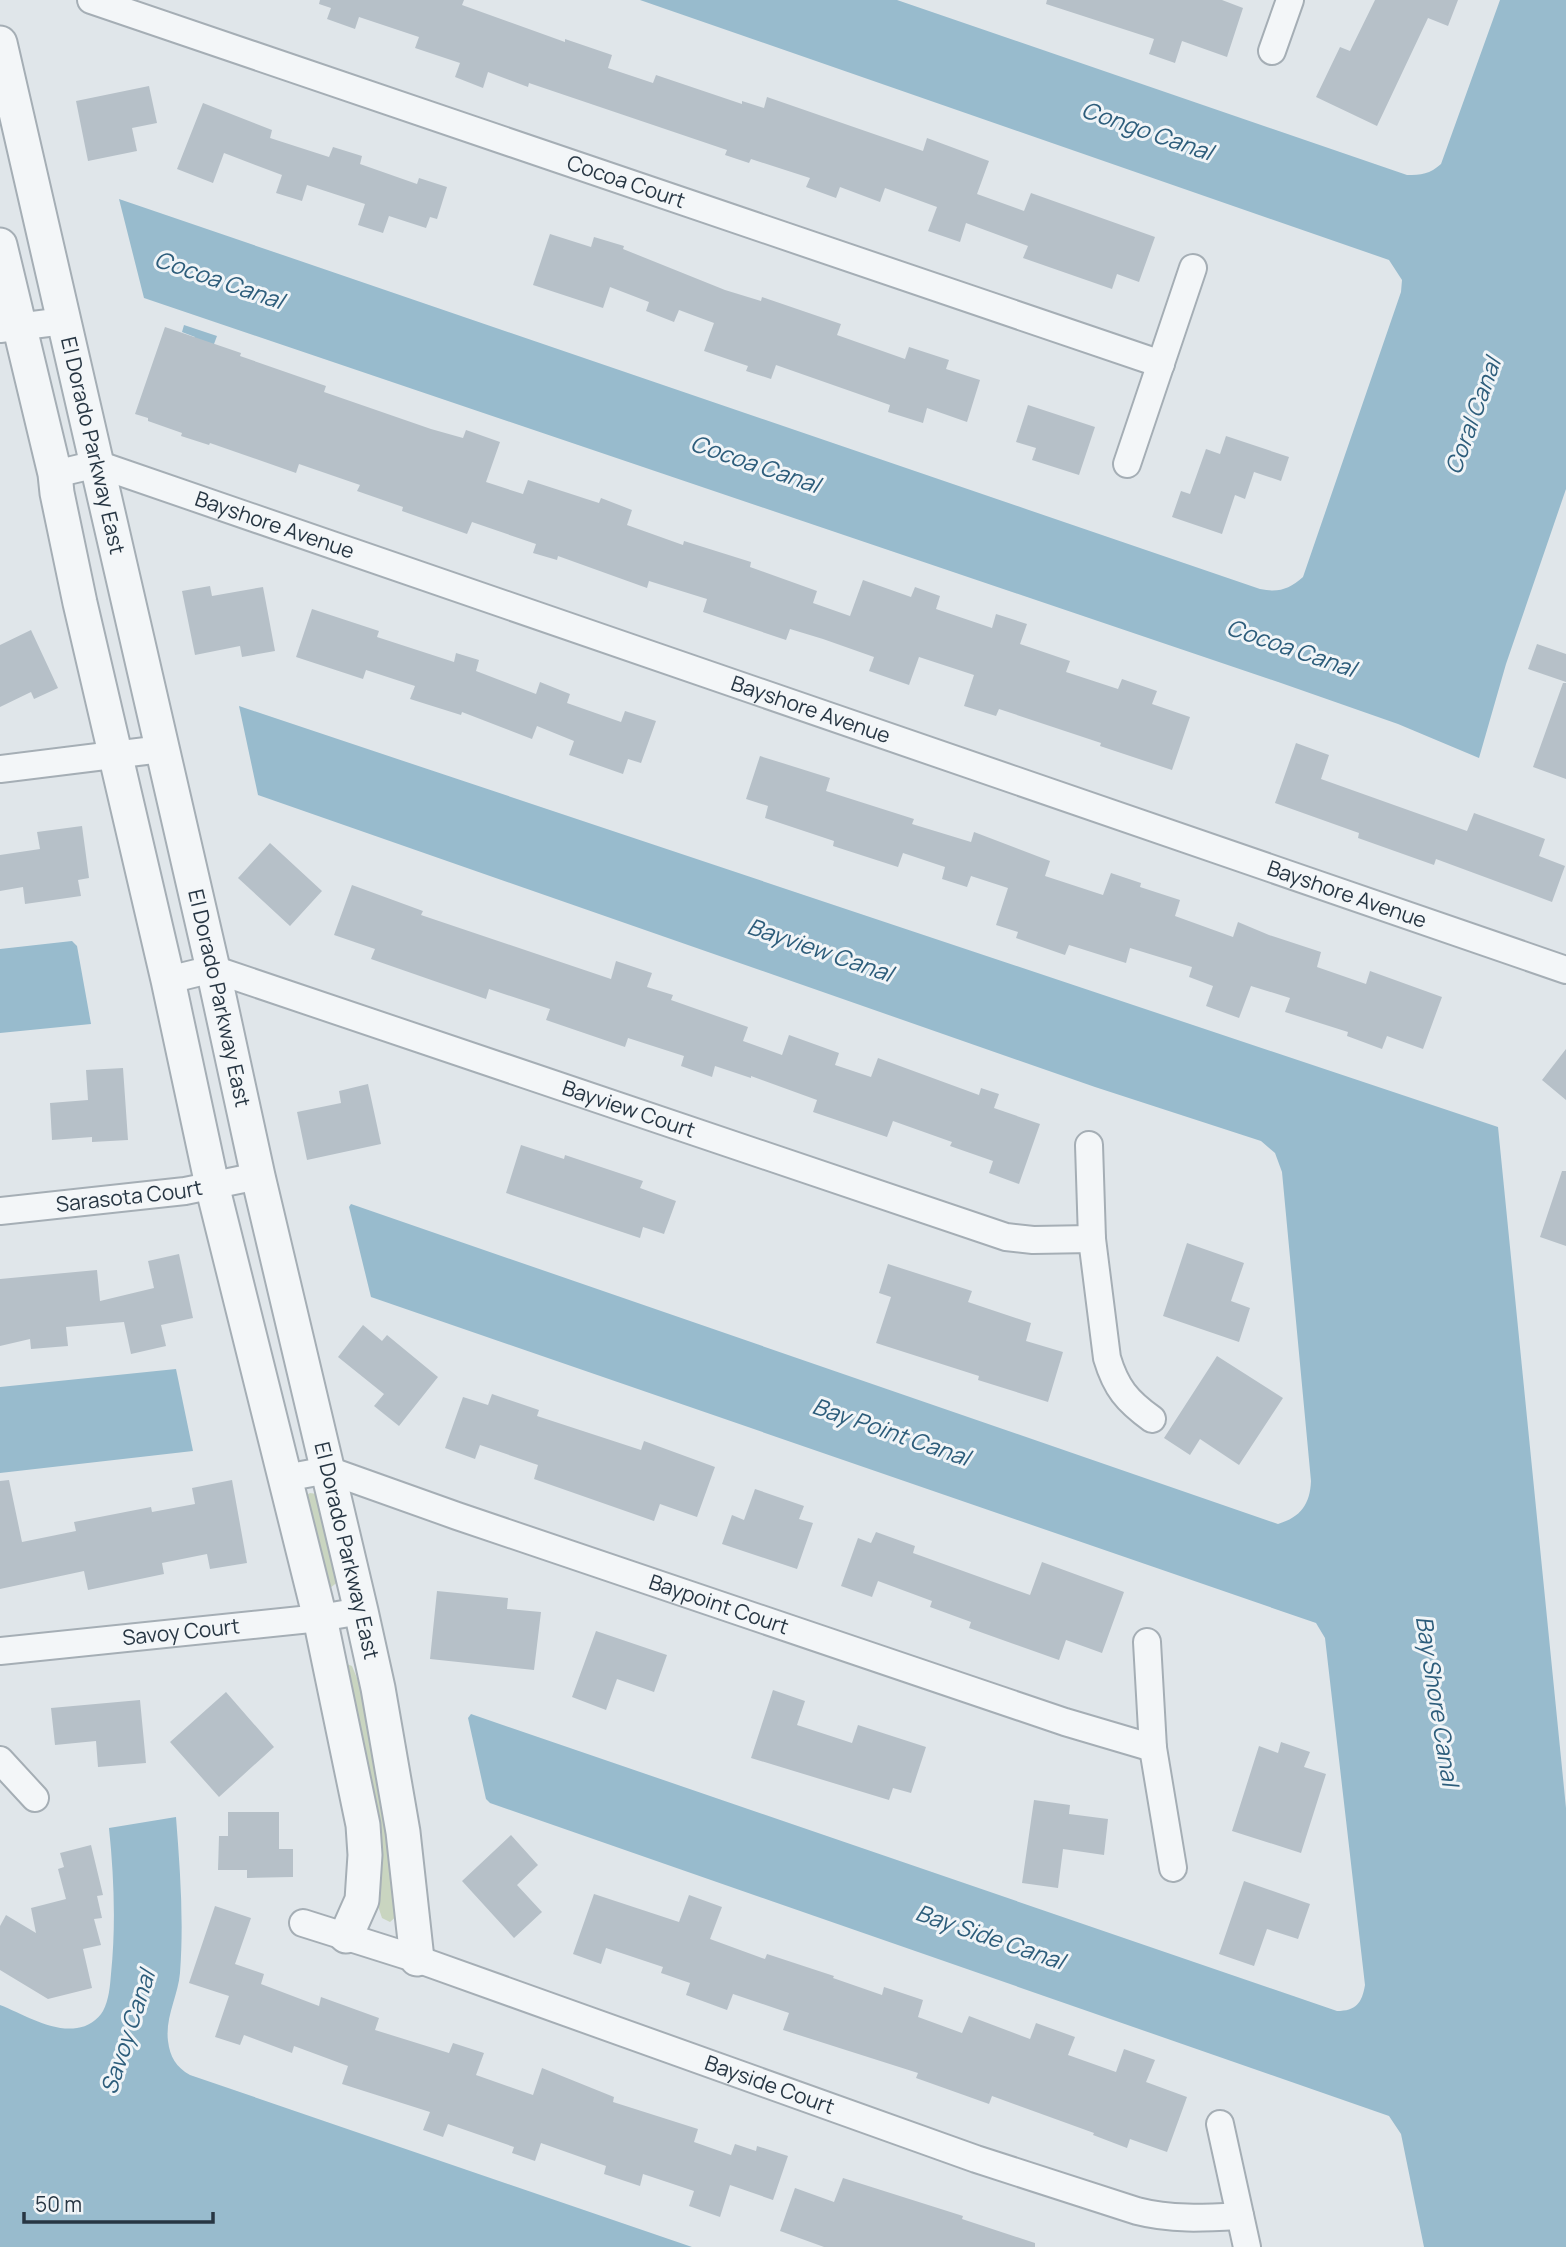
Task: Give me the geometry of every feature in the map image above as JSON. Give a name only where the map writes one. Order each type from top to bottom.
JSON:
[{"type":"street","name":"Cocoa Court","points":[[91,0],[1161,364]]},
{"type":"street","points":[[1272,51],[1290,0]]},
{"type":"street","name":"El Dorado Parkway East","points":[[0,43],[258,1176],[378,1688],[403,1832],[417,1959]]},
{"type":"street","name":"El Dorado Parkway East","points":[[0,245],[10,328],[55,474],[80,603],[168,980],[212,1185],[320,1618],[363,1825],[365,1855],[362,1900],[346,1936]]},
{"type":"street","points":[[1127,464],[1194,268]]},
{"type":"street","points":[[10,328],[64,321]]},
{"type":"street","points":[[55,474],[97,464]]},
{"type":"street","name":"Bayshore Avenue","points":[[97,464],[1566,970]]},
{"type":"street","points":[[0,769],[162,749]]},
{"type":"street","points":[[168,980],[213,969]]},
{"type":"street","name":"Bayview Court","points":[[213,969],[981,1230],[1006,1237],[1033,1240],[1092,1239]]},
{"type":"street","points":[[1089,1145],[1092,1239],[1107,1358],[1111,1371],[1131,1404],[1152,1419]]},
{"type":"street","name":"Sarasota Court","points":[[0,1211],[125,1198],[258,1176]]},
{"type":"street","name":"Baypoint Court","points":[[285,1478],[328,1470],[1052,1718],[1153,1748]]},
{"type":"street","name":"Savoy Court","points":[[0,1651],[320,1618],[361,1611]]},
{"type":"street","points":[[1147,1642],[1153,1748],[1173,1868]]},
{"type":"street","points":[[0,1760],[34,1798]]},
{"type":"street","name":"Bayside Court","points":[[303,1923],[417,1959],[962,2154],[1137,2211],[1187,2219],[1240,2216]]},
{"type":"street","points":[[1220,2124],[1247,2247]]},
{"type":"green space","points":[[310,1493],[317,1494],[339,1581],[330,1588],[325,1586],[305,1496]]},
{"type":"green space","points":[[344,1663],[352,1666],[373,1717],[401,1912],[390,1922],[382,1918],[379,1909],[380,1868]]},
{"type":"water","points":[[640,0],[897,0],[1407,175],[1417,175],[1433,170],[1441,164],[1500,0],[1566,0],[1566,489],[1506,664],[1479,758],[1398,724],[1281,683],[144,298],[119,199],[1260,589],[1283,589],[1303,577],[1401,292],[1402,280],[1389,260]]},
{"type":"water","points":[[184,325],[217,336],[208,360],[190,354],[195,337],[182,332]]},
{"type":"water","points":[[239,706],[1498,1127],[1566,1808],[1566,2247],[1424,2247],[1401,2134],[1389,2116],[490,1803],[486,1799],[468,1718],[471,1714],[1337,2011],[1357,2005],[1365,1985],[1325,1638],[1316,1623],[371,1297],[349,1207],[351,1204],[1278,1524],[1293,1518],[1303,1509],[1309,1496],[1311,1481],[1282,1172],[1275,1153],[1261,1141],[1095,1087],[258,795]]},
{"type":"water","points":[[72,941],[77,946],[91,1024],[0,1033],[0,949]]},
{"type":"water","points":[[176,1369],[193,1451],[0,1473],[0,1387]]},
{"type":"water","name":"Savoy Canal","points":[[176,1817],[182,1934],[179,1982],[170,2015],[168,2041],[174,2061],[181,2069],[190,2075],[692,2247],[0,2247],[0,2005],[37,2021],[67,2029],[81,2027],[98,2017],[108,1998],[113,1956],[114,1901],[109,1828]]},
{"type":"building","points":[[320,0],[464,0],[462,5],[565,42],[565,39],[612,55],[608,68],[653,83],[656,75],[742,104],[742,101],[764,108],[767,97],[923,151],[927,138],[989,161],[977,194],[1024,211],[1031,193],[1155,237],[1139,282],[1117,274],[1112,289],[1023,258],[1028,246],[966,223],[960,242],[928,231],[937,207],[885,188],[880,202],[840,187],[836,198],[806,187],[810,178],[751,159],[749,163],[725,155],[727,150],[529,83],[528,87],[488,72],[483,88],[455,77],[460,63],[415,48],[419,37],[359,17],[355,29],[327,19],[331,8],[319,4]]},
{"type":"building","points":[[1047,0],[1222,0],[1243,8],[1227,57],[1182,41],[1175,63],[1149,54],[1154,39],[1046,4]]},
{"type":"building","points":[[1375,0],[1458,0],[1448,26],[1428,18],[1377,126],[1316,97],[1340,47],[1350,51]]},
{"type":"building","points":[[149,86],[157,123],[132,128],[137,151],[88,161],[76,101]]},
{"type":"building","points":[[203,103],[272,130],[270,138],[329,157],[333,147],[362,156],[360,164],[417,184],[419,178],[447,187],[437,219],[430,217],[426,228],[389,216],[383,233],[358,225],[365,204],[307,185],[302,201],[276,193],[282,175],[224,153],[213,183],[177,169]]},
{"type":"building","points":[[550,234],[591,247],[594,237],[624,246],[623,249],[725,290],[761,301],[762,297],[841,324],[837,335],[905,359],[909,347],[949,360],[946,369],[980,380],[967,422],[927,408],[923,423],[888,412],[890,405],[776,365],[771,379],[746,371],[748,366],[704,351],[714,323],[679,310],[674,322],[646,311],[649,302],[610,287],[603,308],[533,285]]},
{"type":"building","points":[[165,327],[326,386],[324,392],[431,429],[463,438],[466,430],[500,442],[486,482],[523,494],[528,480],[599,503],[601,498],[632,510],[627,525],[683,545],[684,541],[751,562],[750,567],[817,591],[813,603],[850,616],[863,580],[911,597],[915,587],[940,596],[936,609],[992,628],[996,614],[1027,624],[1020,644],[1070,661],[1066,672],[1118,689],[1122,679],[1157,691],[1152,704],[1190,717],[1172,770],[999,709],[996,716],[964,706],[974,675],[919,657],[909,685],[869,671],[874,657],[790,629],[786,640],[703,612],[707,599],[649,581],[647,588],[558,556],[557,560],[533,553],[536,544],[472,522],[467,534],[402,511],[403,507],[357,491],[360,485],[299,464],[296,473],[210,443],[209,445],[181,436],[182,433],[135,414]]},
{"type":"building","points":[[1028,405],[1095,427],[1079,475],[1032,460],[1036,448],[1016,442]]},
{"type":"building","points":[[1226,436],[1289,457],[1281,481],[1254,472],[1245,499],[1235,495],[1222,534],[1172,517],[1181,491],[1190,494],[1206,449],[1220,454]]},
{"type":"building","points":[[210,586],[212,596],[263,587],[275,651],[242,657],[240,646],[195,655],[182,591]]},
{"type":"building","points":[[312,609],[379,631],[377,637],[454,662],[456,653],[479,660],[476,671],[536,694],[540,682],[570,694],[567,703],[621,722],[625,711],[656,721],[641,763],[628,759],[623,774],[569,755],[574,741],[537,726],[532,739],[462,712],[461,715],[410,699],[415,686],[366,670],[363,679],[296,657]]},
{"type":"building","points":[[31,630],[58,688],[34,699],[31,692],[0,707],[0,645]]},
{"type":"building","points":[[1537,644],[1566,654],[1566,682],[1528,669]]},
{"type":"building","points":[[1563,683],[1566,683],[1566,779],[1533,767]]},
{"type":"building","points":[[1296,743],[1329,755],[1321,779],[1467,831],[1474,813],[1545,839],[1539,856],[1565,866],[1552,902],[1436,859],[1434,865],[1358,838],[1359,833],[1275,803]]},
{"type":"building","points":[[760,756],[830,778],[826,791],[914,819],[912,824],[971,842],[974,832],[1050,861],[1045,876],[1103,895],[1111,873],[1141,883],[1140,887],[1180,900],[1175,916],[1233,937],[1238,922],[1321,952],[1317,967],[1366,984],[1370,971],[1442,997],[1423,1049],[1387,1036],[1382,1049],[1347,1036],[1348,1032],[1285,1012],[1290,998],[1251,986],[1239,1018],[1206,1006],[1213,986],[1189,977],[1192,967],[1130,948],[1126,963],[1069,945],[1065,955],[1016,938],[1018,932],[996,925],[1008,888],[971,876],[967,887],[942,879],[945,867],[903,853],[898,867],[833,846],[834,841],[765,818],[768,806],[746,799]]},
{"type":"building","points":[[82,826],[89,878],[78,880],[81,896],[25,904],[23,887],[0,891],[0,855],[40,849],[37,832]]},
{"type":"building","points":[[270,843],[322,891],[290,926],[238,878]]},
{"type":"building","points":[[352,885],[423,911],[421,915],[611,979],[616,961],[652,973],[647,987],[673,995],[671,1000],[748,1027],[743,1041],[782,1055],[789,1035],[839,1053],[835,1065],[871,1077],[878,1058],[979,1095],[981,1088],[999,1094],[994,1108],[1040,1124],[1019,1184],[989,1173],[993,1161],[950,1146],[952,1142],[893,1121],[887,1137],[813,1112],[817,1100],[751,1076],[715,1066],[712,1077],[681,1066],[684,1056],[628,1038],[625,1047],[546,1020],[550,1009],[489,989],[486,999],[371,959],[375,949],[334,935]]},
{"type":"building","points":[[1566,1049],[1566,1100],[1542,1080]]},
{"type":"building","points":[[123,1068],[128,1140],[92,1142],[92,1137],[52,1140],[50,1103],[88,1100],[86,1070]]},
{"type":"building","points":[[368,1084],[381,1144],[307,1160],[297,1112],[341,1103],[339,1091]]},
{"type":"building","points":[[521,1145],[564,1159],[565,1155],[643,1181],[640,1188],[676,1201],[664,1234],[643,1227],[640,1238],[506,1193]]},
{"type":"building","points":[[1562,1171],[1566,1171],[1566,1246],[1540,1237]]},
{"type":"building","points":[[1187,1243],[1244,1263],[1231,1301],[1250,1308],[1239,1342],[1163,1316]]},
{"type":"building","points":[[179,1254],[193,1318],[161,1325],[166,1346],[131,1354],[124,1322],[66,1327],[68,1346],[31,1349],[30,1339],[0,1346],[0,1279],[97,1270],[100,1301],[154,1288],[148,1261]]},
{"type":"building","points":[[888,1264],[972,1291],[968,1302],[1031,1323],[1026,1341],[1063,1352],[1048,1402],[978,1380],[979,1376],[876,1343],[891,1297],[879,1293]]},
{"type":"building","points":[[363,1325],[382,1341],[387,1335],[438,1377],[399,1426],[374,1406],[384,1394],[338,1357]]},
{"type":"building","points":[[1217,1356],[1283,1398],[1239,1465],[1200,1439],[1190,1455],[1164,1438]]},
{"type":"building","points":[[492,1394],[539,1410],[537,1416],[641,1450],[644,1441],[715,1467],[697,1517],[660,1504],[654,1521],[534,1479],[538,1465],[480,1445],[475,1459],[445,1448],[463,1397],[488,1405]]},
{"type":"building","points":[[9,1480],[22,1542],[76,1531],[74,1522],[151,1507],[152,1512],[195,1504],[192,1488],[232,1480],[247,1563],[210,1569],[207,1554],[162,1563],[164,1574],[88,1590],[84,1571],[0,1589],[0,1481]]},
{"type":"building","points":[[755,1489],[804,1506],[799,1519],[813,1523],[797,1569],[722,1544],[732,1515],[744,1520]]},
{"type":"building","points":[[876,1532],[915,1546],[913,1553],[1030,1595],[1042,1562],[1124,1592],[1102,1653],[1066,1640],[1059,1660],[969,1628],[971,1622],[930,1607],[932,1601],[878,1581],[872,1597],[841,1586],[858,1538],[871,1543]]},
{"type":"building","points":[[437,1591],[508,1598],[507,1609],[541,1612],[534,1670],[430,1659]]},
{"type":"building","points":[[596,1631],[667,1655],[654,1692],[617,1679],[606,1710],[572,1697]]},
{"type":"building","points":[[773,1690],[805,1701],[797,1725],[852,1743],[858,1725],[926,1747],[911,1793],[893,1788],[889,1800],[751,1758]]},
{"type":"building","points":[[226,1692],[274,1747],[219,1797],[170,1742]]},
{"type":"building","points":[[140,1700],[146,1763],[98,1767],[96,1741],[55,1745],[51,1708]]},
{"type":"building","points":[[1281,1742],[1310,1752],[1304,1767],[1326,1774],[1301,1853],[1232,1831],[1259,1746],[1278,1753]]},
{"type":"building","points":[[1034,1800],[1070,1805],[1069,1814],[1108,1819],[1104,1855],[1063,1849],[1058,1888],[1022,1883]]},
{"type":"building","points":[[228,1812],[279,1812],[279,1849],[293,1849],[293,1877],[247,1878],[247,1870],[218,1870],[219,1836],[228,1836]]},
{"type":"building","points":[[511,1835],[538,1865],[517,1885],[542,1912],[514,1938],[462,1881]]},
{"type":"building","points":[[91,1845],[103,1895],[97,1896],[102,1918],[94,1919],[101,1945],[83,1949],[92,1988],[48,1999],[0,1970],[0,1926],[6,1915],[36,1933],[31,1908],[66,1899],[58,1869],[64,1867],[60,1853]]},
{"type":"building","points":[[1244,1881],[1310,1904],[1298,1939],[1267,1929],[1254,1966],[1219,1954]]},
{"type":"building","points":[[594,1894],[679,1922],[689,1895],[722,1907],[710,1939],[765,1959],[767,1954],[882,1995],[884,1987],[923,2000],[918,2017],[962,2033],[969,2016],[1030,2039],[1036,2023],[1075,2037],[1068,2055],[1116,2072],[1124,2049],[1155,2060],[1146,2082],[1187,2097],[1167,2152],[1130,2139],[1127,2148],[1093,2135],[1094,2133],[992,2096],[989,2104],[916,2078],[918,2073],[783,2030],[789,2013],[733,1994],[727,2010],[686,1995],[690,1983],[661,1973],[663,1967],[606,1948],[601,1964],[573,1954]]},
{"type":"building","points":[[215,1906],[251,1918],[235,1964],[264,1974],[261,1984],[319,2006],[321,1997],[379,2018],[375,2030],[449,2053],[453,2043],[484,2053],[476,2075],[533,2095],[542,2068],[614,2097],[613,2102],[698,2129],[694,2142],[731,2155],[735,2144],[756,2151],[757,2146],[788,2156],[773,2200],[730,2185],[720,2217],[689,2206],[694,2191],[643,2174],[640,2186],[604,2174],[606,2166],[541,2143],[535,2161],[512,2153],[514,2147],[448,2124],[443,2137],[423,2130],[430,2112],[342,2084],[348,2066],[294,2046],[292,2053],[244,2035],[240,2045],[215,2037],[229,1996],[189,1983]]},
{"type":"building","points":[[843,2178],[963,2216],[962,2219],[1035,2243],[1035,2247],[824,2247],[780,2231],[795,2188],[834,2202]]},
{"type":"water label","name":"Congo Canal","points":[[1147,131]]},
{"type":"water label","name":"Cocoa Canal","points":[[219,280]]},
{"type":"water label","name":"Coral Canal","points":[[1473,416]]},
{"type":"water label","name":"Cocoa Canal","points":[[755,464]]},
{"type":"water label","name":"Cocoa Canal","points":[[1291,648]]},
{"type":"water label","name":"Bayview Canal","points":[[820,950]]},
{"type":"water label","name":"Bay Point Canal","points":[[891,1432]]},
{"type":"water label","name":"Bay Shore Canal","points":[[1437,1701]]},
{"type":"water label","name":"Bay Side Canal","points":[[990,1937]]}]
